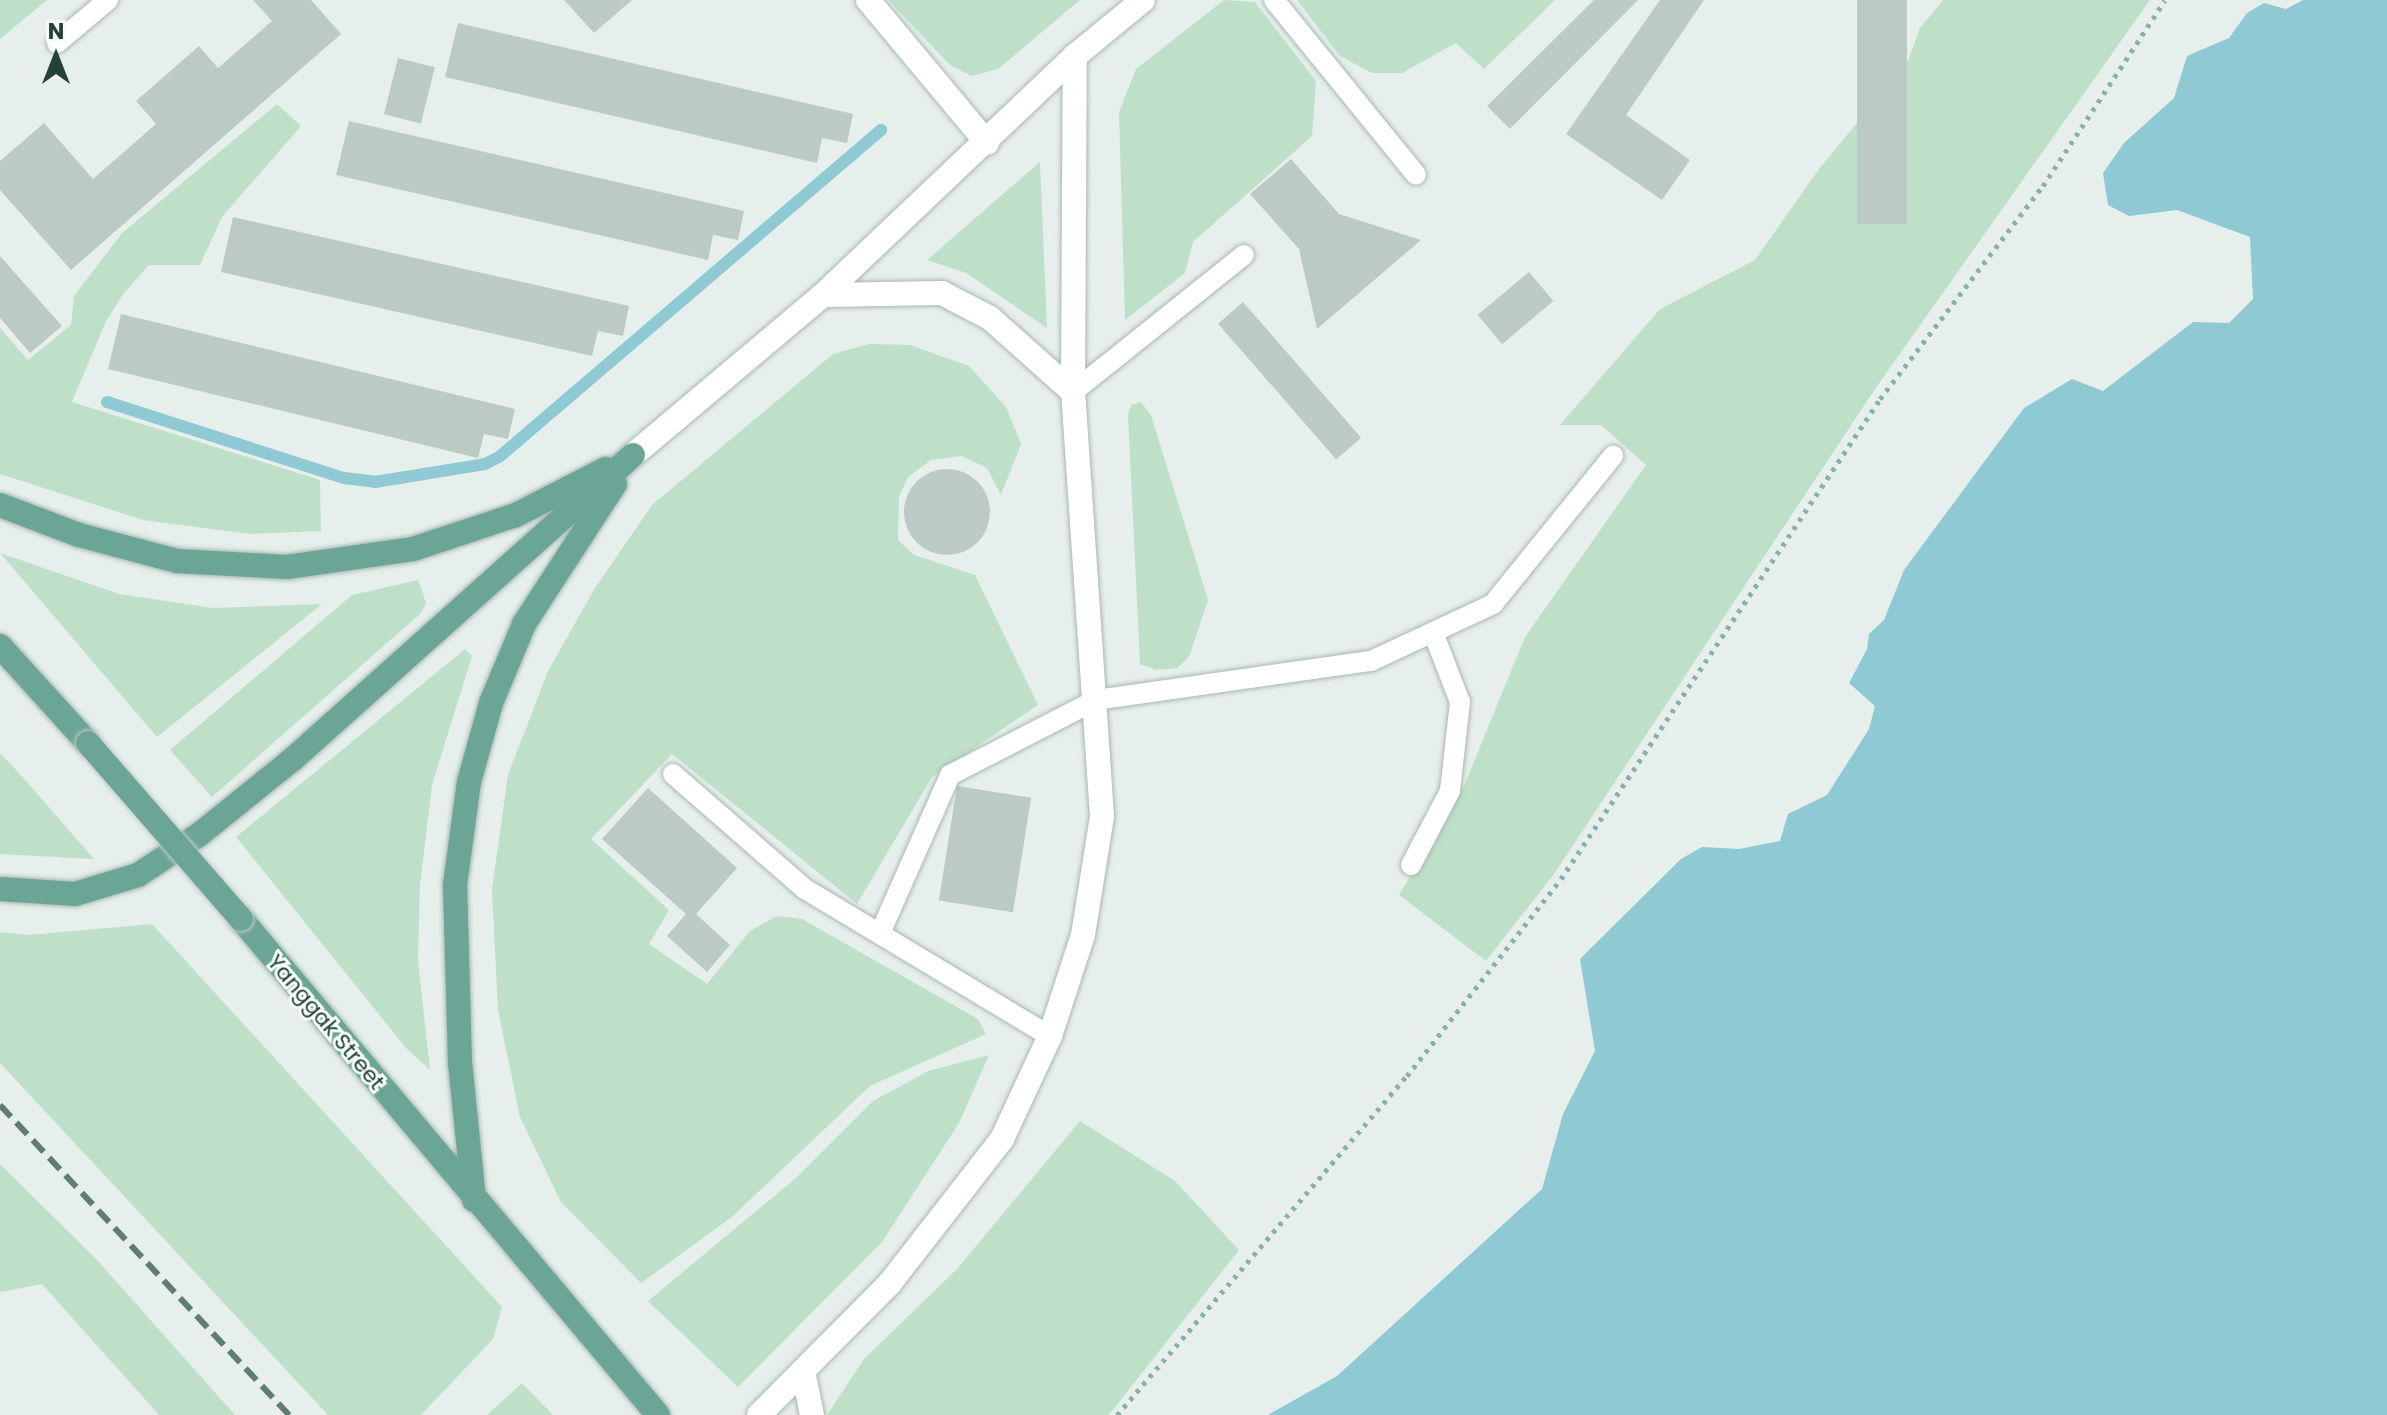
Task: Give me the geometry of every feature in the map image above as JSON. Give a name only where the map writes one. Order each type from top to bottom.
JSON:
[{"type":"main road","points":[[0,505],[79,535],[177,561],[287,567],[413,549],[516,515],[633,455]]},
{"type":"main road","points":[[0,889],[75,894],[138,875],[200,834],[305,749],[633,455]]},
{"type":"main road","points":[[474,1200],[460,1063],[455,885],[469,782],[491,703],[524,624],[633,455]]},
{"type":"main road","name":"Yanggak Street","points":[[0,646],[241,919],[474,1200],[652,1408]]},
{"type":"street","points":[[868,0],[987,143]]},
{"type":"street","points":[[633,455],[823,295],[987,143],[1075,56],[1143,0]]},
{"type":"street","points":[[759,1415],[890,1283],[1002,1139],[1050,1036],[1083,935],[1102,816],[1073,392],[1075,56]]},
{"type":"street","points":[[823,295],[942,293],[990,318],[1073,392]]},
{"type":"street","points":[[803,1371],[812,1415]]},
{"type":"lane","points":[[57,43],[108,0]]},
{"type":"lane","points":[[1274,0],[1416,175]]},
{"type":"lane","points":[[1073,392],[1244,255]]},
{"type":"lane","points":[[881,931],[950,775],[1096,700],[1371,661],[1493,604],[1613,456]]},
{"type":"lane","points":[[1411,865],[1450,791],[1460,702],[1433,632]]},
{"type":"lane","points":[[673,774],[805,889],[881,931],[1050,1036]]},
{"type":"path","points":[[1117,1415],[1407,1076],[1561,879],[1880,399],[2043,186],[2165,0]]},
{"type":"green space","points":[[0,0],[47,0],[0,39]]},
{"type":"green space","points":[[888,0],[1080,0],[998,69],[972,76],[951,66]]},
{"type":"green space","points":[[1224,0],[1255,2],[1316,81],[1312,136],[1193,242],[1185,273],[1125,320],[1119,112],[1136,69]]},
{"type":"green space","points":[[1297,0],[1555,0],[1484,69],[1456,43],[1402,73],[1372,73],[1340,56]]},
{"type":"green space","points":[[1943,0],[2150,0],[1875,389],[1554,874],[1486,961],[1399,895],[1464,786],[1525,637],[1646,465],[1601,425],[1560,425],[1660,309],[1755,260],[1819,169],[1908,61],[1920,28]]},
{"type":"green space","points":[[277,104],[301,126],[222,217],[200,265],[149,265],[124,293],[106,321],[72,402],[320,480],[321,531],[250,534],[143,520],[0,474],[0,328],[28,360],[71,325],[74,296],[122,233]]},
{"type":"green space","points":[[1040,162],[1047,328],[966,273],[927,260]]},
{"type":"green space","points":[[869,344],[910,345],[969,366],[1006,407],[1021,444],[1001,495],[987,468],[962,456],[931,460],[908,477],[899,497],[898,540],[914,555],[975,575],[1038,705],[932,777],[857,904],[672,754],[591,839],[669,910],[649,944],[707,984],[750,931],[777,916],[802,919],[978,1019],[986,1034],[870,1086],[732,1217],[641,1283],[561,1202],[520,1117],[498,1010],[492,889],[508,775],[548,671],[595,588],[652,505],[833,354]]},
{"type":"green space","points":[[1141,402],[1151,415],[1208,600],[1189,657],[1177,668],[1156,670],[1140,664],[1128,415],[1131,405]]},
{"type":"green space","points":[[0,553],[119,594],[213,608],[322,604],[157,737]]},
{"type":"green space","points":[[418,580],[426,603],[421,613],[212,797],[170,750],[352,595]]},
{"type":"green space","points":[[465,649],[472,656],[432,785],[420,884],[418,960],[430,1070],[406,1048],[236,837]]},
{"type":"green space","points":[[0,753],[19,773],[94,859],[0,854]]},
{"type":"green space","points":[[152,924],[502,1307],[493,1339],[421,1415],[328,1415],[0,1063],[0,932],[29,935]]},
{"type":"green space","points":[[989,1055],[959,1123],[882,1242],[738,1387],[648,1301],[796,1178],[873,1101],[928,1071]]},
{"type":"green space","points":[[1080,1121],[1175,1181],[1239,1250],[1112,1411],[1108,1415],[827,1415],[864,1359],[957,1269]]},
{"type":"green space","points":[[0,1164],[98,1261],[235,1415],[159,1415],[42,1284],[0,1292]]},
{"type":"green space","points":[[522,1383],[553,1415],[487,1415]]},
{"type":"water","points":[[2303,0],[2387,0],[2387,1415],[1268,1415],[1337,1376],[1542,1189],[1563,1114],[1595,1051],[1580,959],[1681,859],[1702,847],[1739,849],[1780,841],[1788,814],[1827,795],[1869,729],[1875,706],[1849,683],[1867,649],[1869,634],[1884,620],[1904,570],[2024,408],[2072,379],[2103,391],[2193,322],[2229,323],[2253,299],[2250,237],[2177,210],[2129,216],[2108,205],[2103,173],[2124,143],[2174,98],[2187,56],[2229,38],[2247,13],[2264,3],[2286,9]]},
{"type":"building","points":[[253,0],[311,0],[341,34],[71,270],[0,190],[0,161],[44,123],[93,179],[156,124],[136,101],[199,46],[218,68],[272,21]]},
{"type":"building","points":[[564,0],[632,0],[594,33]]},
{"type":"building","points":[[1594,0],[1638,0],[1510,129],[1487,106]]},
{"type":"building","points":[[1660,0],[1704,0],[1626,115],[1690,160],[1662,200],[1566,134]]},
{"type":"building","points":[[1857,0],[1907,0],[1907,224],[1857,224]]},
{"type":"building","points":[[458,23],[853,114],[847,143],[822,138],[817,163],[445,77]]},
{"type":"building","points":[[398,58],[435,67],[421,123],[384,114]]},
{"type":"building","points":[[349,121],[744,211],[738,240],[713,235],[708,260],[336,175]]},
{"type":"building","points":[[1291,159],[1339,214],[1421,240],[1317,329],[1299,249],[1250,194]]},
{"type":"building","points":[[233,217],[629,306],[623,336],[598,331],[592,356],[221,272]]},
{"type":"building","points":[[0,256],[62,326],[30,353],[0,318]]},
{"type":"building","points":[[1529,272],[1553,301],[1502,344],[1478,315]]},
{"type":"building","points":[[1243,302],[1361,438],[1336,459],[1218,324]]},
{"type":"building","points":[[121,314],[515,409],[508,439],[484,434],[478,458],[108,369]]},
{"type":"building","points":[[939,469],[955,469],[978,481],[987,495],[990,512],[987,529],[978,543],[955,555],[939,555],[923,548],[911,536],[904,520],[904,504],[911,488],[923,476]]},
{"type":"building","points":[[957,786],[1031,798],[1013,912],[939,901]]},
{"type":"building","points":[[648,788],[737,868],[696,914],[730,945],[707,972],[667,936],[686,914],[602,839]]},
{"type":"waterway","points":[[107,402],[344,478],[375,482],[485,464],[499,457],[881,130]]},
{"type":"railway","points":[[0,1105],[289,1415]]}]
